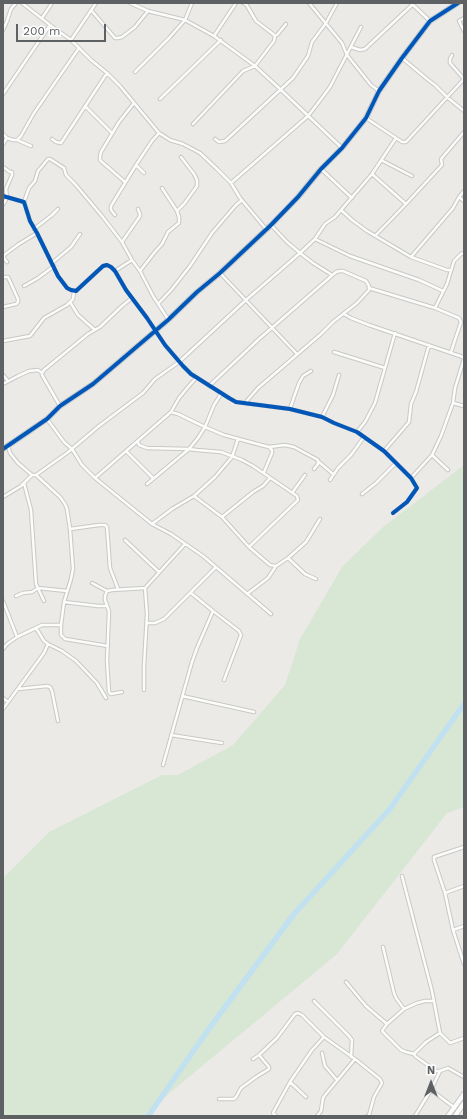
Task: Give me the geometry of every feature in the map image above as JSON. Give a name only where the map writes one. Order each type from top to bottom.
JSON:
[{"type":"street","points":[[3,30],[11,9],[16,3]]},
{"type":"street","points":[[22,3],[71,40],[91,60],[107,73],[159,133],[170,140],[183,144],[200,153],[231,183],[242,200],[266,229]]},
{"type":"street","points":[[42,18],[52,3]]},
{"type":"street","points":[[71,40],[96,3]]},
{"type":"street","points":[[130,3],[148,10],[185,20],[220,40],[255,66],[342,148]]},
{"type":"street","points":[[134,72],[185,20],[192,3]]},
{"type":"street","points":[[214,36],[236,3]]},
{"type":"street","points":[[193,124],[243,71],[255,66],[274,41],[273,34],[256,21],[244,3]]},
{"type":"street","points":[[309,3],[342,43],[347,55],[371,85],[378,91]]},
{"type":"street","points":[[215,139],[220,142],[225,141],[293,78],[308,56],[312,42],[326,23],[337,3]]},
{"type":"street","points":[[3,449],[47,419],[60,406],[93,384],[156,331],[266,229],[298,197],[321,169],[342,148],[366,118],[378,91],[430,21],[458,3]]},
{"type":"street","points":[[351,47],[360,50],[365,49],[412,4],[430,21]]},
{"type":"street","points":[[91,10],[115,38],[122,37],[135,27],[148,10]]},
{"type":"street","points":[[464,18],[459,20],[464,31]]},
{"type":"street","points":[[274,36],[277,35],[286,24]]},
{"type":"street","points":[[3,94],[50,25]]},
{"type":"street","points":[[231,183],[308,116],[330,87],[361,27]]},
{"type":"street","points":[[160,99],[220,40]]},
{"type":"street","points":[[17,140],[79,48]]},
{"type":"street","points":[[366,118],[403,142],[407,141],[464,79],[450,63],[452,55]]},
{"type":"street","points":[[402,58],[464,110]]},
{"type":"street","points":[[52,139],[61,143],[107,73]]},
{"type":"street","points":[[125,182],[100,160],[101,152],[112,133],[134,103]]},
{"type":"street","points":[[85,106],[112,133]]},
{"type":"street","points":[[375,236],[442,165],[441,159],[464,132]]},
{"type":"street","points":[[115,215],[111,208],[125,182],[159,133]]},
{"type":"street","points":[[3,134],[7,138],[17,140],[31,146]]},
{"type":"street","points":[[3,144],[7,138]]},
{"type":"street","points":[[8,446],[10,453],[18,463],[32,475],[36,475],[53,464],[99,426],[143,393],[155,379],[179,362],[315,239],[325,224],[335,217],[372,174],[396,138]]},
{"type":"street","points":[[177,211],[184,204],[198,184],[194,174],[181,157]]},
{"type":"street","points":[[74,291],[67,288],[58,276],[30,221],[24,202],[29,188],[35,181],[38,171],[48,159],[64,168],[66,175],[102,216],[122,242],[168,320]]},
{"type":"street","points":[[381,160],[412,176]]},
{"type":"street","points":[[136,165],[144,173]]},
{"type":"street","points":[[3,167],[12,172],[6,189],[7,198],[3,204]]},
{"type":"street","points":[[321,169],[352,198]]},
{"type":"street","points":[[372,174],[406,204]]},
{"type":"street","points":[[140,271],[162,244],[168,232],[179,223],[177,211],[162,188]]},
{"type":"street","points":[[411,257],[453,208],[464,191]]},
{"type":"street","points":[[3,196],[24,202]]},
{"type":"street","points":[[459,197],[464,200]]},
{"type":"street","points":[[158,304],[172,290],[212,233],[242,200]]},
{"type":"street","points":[[34,229],[58,209]]},
{"type":"street","points":[[122,242],[140,216],[138,209]]},
{"type":"street","points":[[341,210],[352,220],[375,236],[411,257],[447,270],[451,270]]},
{"type":"street","points":[[270,225],[300,253],[332,275]]},
{"type":"street","points":[[7,262],[4,255],[8,251],[37,233]]},
{"type":"street","points":[[24,286],[38,278],[70,247],[80,234]]},
{"type":"street","points":[[315,239],[350,256],[443,290]]},
{"type":"street","points":[[435,308],[447,284],[457,257],[464,253]]},
{"type":"street","points":[[115,271],[132,260]]},
{"type":"street","points":[[74,291],[103,266],[109,266],[115,271],[126,290],[165,344],[179,362],[196,378],[236,402],[290,409],[322,417],[357,432],[384,451],[410,478],[417,488],[407,502],[393,513]]},
{"type":"street","points":[[209,386],[336,272],[343,271],[364,280],[368,284],[369,288],[367,293],[258,388],[244,404]]},
{"type":"street","points":[[220,273],[297,354]]},
{"type":"street","points":[[3,277],[8,277],[18,299],[16,304],[3,307]]},
{"type":"street","points":[[369,288],[435,308],[459,318],[460,325],[451,352]]},
{"type":"street","points":[[3,341],[30,336],[44,318],[70,302],[73,298],[74,291]]},
{"type":"street","points":[[42,373],[100,327],[132,298]]},
{"type":"street","points":[[70,302],[78,314],[95,330]]},
{"type":"street","points":[[344,314],[464,357],[455,388],[453,403],[441,436],[432,455],[410,478]]},
{"type":"street","points":[[357,432],[368,417],[375,403],[395,333]]},
{"type":"street","points":[[384,451],[409,422],[411,404],[416,392],[429,345]]},
{"type":"street","points":[[334,352],[385,368]]},
{"type":"street","points":[[3,384],[18,376],[38,370],[42,373],[60,406]]},
{"type":"street","points":[[290,409],[299,383],[310,371]]},
{"type":"street","points":[[3,375],[8,381]]},
{"type":"street","points":[[322,417],[329,406],[339,375]]},
{"type":"street","points":[[95,478],[171,412],[179,398],[196,378]]},
{"type":"street","points":[[147,484],[189,449],[205,427],[221,394]]},
{"type":"street","points":[[453,403],[464,406]]},
{"type":"street","points":[[171,412],[224,435],[238,439],[269,447],[284,445],[294,447],[316,458],[318,462],[333,475]]},
{"type":"street","points":[[47,419],[64,442],[72,449],[82,465],[95,478],[152,524],[171,534],[216,567],[271,614]]},
{"type":"street","points":[[330,480],[364,437]]},
{"type":"street","points":[[152,524],[172,509],[194,496],[215,477],[232,456],[238,439]]},
{"type":"street","points":[[138,441],[139,445],[143,447],[221,452],[242,460],[264,472],[270,478],[297,496],[298,500],[249,547]]},
{"type":"street","points":[[264,472],[272,453],[272,450],[269,447]]},
{"type":"street","points":[[126,451],[153,478]]},
{"type":"street","points":[[432,455],[448,470]]},
{"type":"street","points":[[314,469],[318,462]]},
{"type":"street","points":[[362,494],[376,483],[396,463]]},
{"type":"street","points":[[3,498],[21,486],[32,475]]},
{"type":"street","points":[[36,475],[60,497],[65,504],[70,529],[73,569],[64,602],[61,635],[65,639],[108,646]]},
{"type":"street","points":[[292,493],[305,475]]},
{"type":"street","points":[[222,517],[252,492],[263,486],[270,478]]},
{"type":"street","points":[[24,483],[31,510],[36,584],[44,601]]},
{"type":"street","points":[[194,496],[222,517],[249,547],[270,565],[276,566]]},
{"type":"street","points":[[247,594],[268,578],[276,566],[288,558],[306,542],[320,519]]},
{"type":"street","points":[[70,529],[99,525],[105,525],[107,527],[110,568],[118,589]]},
{"type":"street","points":[[125,540],[159,572]]},
{"type":"street","points":[[144,690],[147,623],[145,588],[185,544]]},
{"type":"street","points":[[288,558],[305,574],[316,579]]},
{"type":"street","points":[[147,623],[164,619],[216,567]]},
{"type":"street","points":[[92,582],[107,592],[118,589],[145,588]]},
{"type":"street","points":[[16,596],[23,593],[32,592],[38,588],[67,591]]},
{"type":"street","points":[[107,592],[105,600],[109,611],[107,661],[110,693],[122,692]]},
{"type":"street","points":[[191,593],[239,631],[241,635],[224,680]]},
{"type":"street","points":[[3,601],[17,637]]},
{"type":"street","points":[[64,602],[107,606]]},
{"type":"street","points":[[162,765],[197,648],[213,611]]},
{"type":"street","points":[[3,649],[17,637],[42,625],[61,625]]},
{"type":"street","points":[[36,628],[41,638],[48,644],[76,660],[97,683],[106,698]]},
{"type":"street","points":[[3,709],[44,653],[48,644]]},
{"type":"street","points":[[18,689],[50,687],[58,721]]},
{"type":"street","points":[[182,696],[254,712]]},
{"type":"street","points":[[3,698],[8,702]]},
{"type":"street","points":[[171,735],[222,743]]},
{"type":"street","points":[[464,847],[434,857],[445,893],[453,930],[464,964]]},
{"type":"street","points":[[402,876],[434,1001],[440,1033],[450,1043],[464,1038]]},
{"type":"street","points":[[445,893],[464,886]]},
{"type":"street","points":[[453,930],[464,926]]},
{"type":"street","points":[[383,947],[394,993],[404,1009]]},
{"type":"street","points":[[346,982],[366,1006],[387,1024]]},
{"type":"street","points":[[314,1001],[352,1040],[352,1057]]},
{"type":"street","points":[[434,1001],[417,1003],[404,1009],[387,1024],[382,1031],[401,1050],[414,1054],[434,1070],[440,1071],[448,1068],[464,1078]]},
{"type":"street","points":[[253,1059],[277,1038],[295,1014],[298,1013],[302,1015],[324,1037],[380,1079],[382,1083],[374,1096],[369,1116]]},
{"type":"street","points":[[414,1054],[426,1042],[440,1033]]},
{"type":"street","points":[[276,1116],[273,1113],[290,1082],[312,1050],[324,1037]]},
{"type":"street","points":[[322,1053],[325,1066],[337,1080]]},
{"type":"street","points":[[219,1099],[234,1099],[241,1088],[268,1070],[269,1067],[259,1055]]},
{"type":"street","points":[[317,1116],[321,1111],[323,1098],[325,1095],[355,1059]]},
{"type":"street","points":[[415,1116],[431,1090],[440,1071]]},
{"type":"street","points":[[290,1082],[306,1097]]},
{"type":"street","points":[[431,1090],[455,1108]]},
{"type":"street","points":[[448,1116],[464,1094]]},
{"type":"street","points":[[455,1116],[464,1103]]},
{"type":"green space","points":[[464,465],[464,807],[447,813],[337,954],[142,1116],[3,1116],[3,878],[49,832],[162,775],[178,775],[233,745],[285,685],[300,639],[342,567],[382,528]]},
{"type":"waterway","points":[[147,1116],[208,1030],[294,914],[389,810],[464,704]]},
{"type":"cycle path","points":[[3,449],[47,419],[60,406],[93,384],[168,320],[271,225],[298,197],[321,169],[342,148],[366,118],[379,91],[430,21],[458,3]]},
{"type":"cycle path","points":[[3,196],[24,202],[30,221],[58,276],[67,288],[76,291],[103,266],[107,265],[111,267],[165,345],[191,374],[236,402],[290,409],[322,417],[357,432],[384,451],[411,478],[417,488],[407,502],[393,513]]}]
